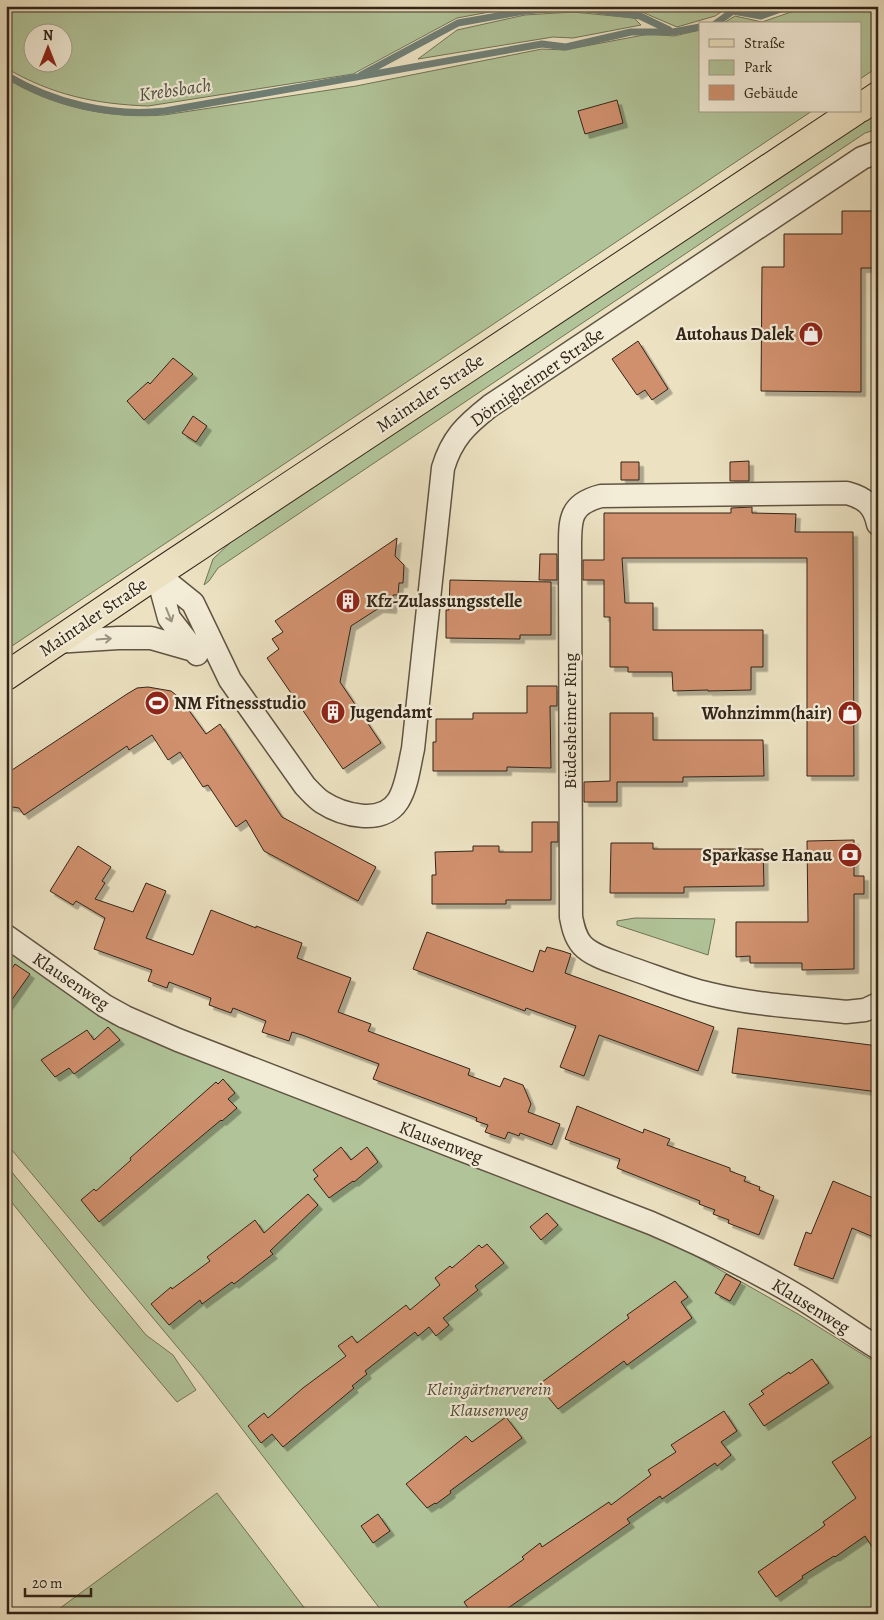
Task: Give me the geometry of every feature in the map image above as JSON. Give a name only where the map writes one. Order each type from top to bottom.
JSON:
[{"type":"main road","points":[[862,107],[878,96]]},
{"type":"main road","name":"Maintaler Straße","points":[[6,676],[853,112]]},
{"type":"street","name":"Dörnigheimer Straße","points":[[157,574],[193,603],[230,680],[314,796],[339,810],[354,815],[373,815],[390,810],[398,802],[413,749],[443,468],[455,438],[470,422],[490,406],[854,164],[878,152]]},
{"type":"street","name":"Büdesheimer Ring","points":[[878,524],[870,504],[860,496],[847,493],[600,496],[590,499],[575,511],[570,522],[571,917],[577,938],[583,946],[606,959],[674,984],[729,999],[846,1012],[865,1010],[878,1004]]},
{"type":"street","name":"Dörnigheimer Straße","points":[[157,574],[169,618],[193,650],[230,680]]},
{"type":"street","name":"Dörnigheimer Straße","points":[[55,642],[151,638],[193,650]]},
{"type":"street","name":"Klausenweg","points":[[6,936],[91,996],[125,1017],[196,1047],[651,1223],[695,1242],[802,1299],[878,1348]]},
{"type":"green space","points":[[6,6],[522,6],[457,18],[353,74],[148,106],[110,103],[74,96],[40,85],[6,68]]},
{"type":"green space","points":[[604,6],[730,6],[715,16],[677,27],[642,12]]},
{"type":"green space","points":[[838,6],[878,6],[878,67],[862,78],[862,22],[762,22],[794,11]]},
{"type":"green space","points":[[573,12],[634,18],[641,25],[573,38],[553,37],[418,59],[457,30],[525,15]]},
{"type":"green space","points":[[735,16],[762,22],[725,22]]},
{"type":"green space","points":[[699,30],[699,112],[811,112],[6,650],[6,78],[42,97],[82,109],[123,115],[164,115],[356,86],[542,49],[564,50],[649,34],[674,36]]},
{"type":"green space","points":[[878,107],[878,129],[865,133],[218,568],[204,585],[213,559],[231,542]]},
{"type":"green space","points":[[635,918],[715,919],[708,955],[617,925],[617,921]]},
{"type":"green space","name":"Kleingärtnerverein Klausenweg","points":[[6,948],[112,1024],[478,1169],[569,1200],[687,1251],[798,1314],[878,1364],[878,1614],[384,1614],[200,1374],[6,1143]]},
{"type":"green space","points":[[6,1165],[146,1335],[173,1355],[196,1390],[177,1402],[88,1297],[9,1199],[6,1194]]},
{"type":"green space","points":[[217,1493],[309,1614],[52,1614]]},
{"type":"building","points":[[617,100],[623,123],[585,134],[578,111]]},
{"type":"building","points":[[842,211],[878,211],[878,268],[861,268],[861,392],[761,391],[762,267],[784,267],[784,234],[842,234]]},
{"type":"building","points":[[638,341],[668,389],[652,400],[645,390],[637,395],[612,359]]},
{"type":"building","points":[[173,358],[193,374],[144,420],[127,401],[148,382],[150,384]]},
{"type":"building","points":[[193,416],[207,426],[196,442],[182,433]]},
{"type":"building","points":[[749,461],[749,481],[730,481],[730,462]]},
{"type":"building","points":[[621,462],[639,462],[639,480],[621,480]]},
{"type":"building","points":[[752,507],[752,513],[796,514],[795,532],[853,532],[854,776],[807,776],[807,558],[622,558],[625,603],[653,603],[653,630],[763,630],[763,667],[751,667],[751,690],[673,691],[672,672],[628,672],[628,667],[610,667],[610,617],[604,617],[604,580],[583,580],[583,560],[604,560],[604,513],[731,513],[731,508]]},
{"type":"building","points":[[397,538],[395,556],[404,565],[403,583],[399,583],[398,595],[393,595],[392,609],[379,608],[351,626],[340,682],[381,743],[343,769],[267,658],[279,649],[272,639],[283,632],[275,621]]},
{"type":"building","points":[[540,554],[557,554],[557,580],[539,580]]},
{"type":"building","points":[[450,580],[551,582],[551,635],[520,635],[520,639],[446,638],[446,610],[449,610]]},
{"type":"building","points":[[527,686],[557,686],[557,706],[550,706],[551,768],[507,767],[507,771],[433,771],[433,742],[436,742],[436,719],[473,719],[473,713],[527,713]]},
{"type":"building","points":[[148,687],[171,691],[180,698],[206,734],[220,724],[282,817],[376,867],[358,901],[264,851],[246,820],[236,827],[208,785],[203,787],[180,752],[168,760],[152,735],[129,750],[127,746],[24,815],[19,808],[6,806],[6,774],[127,694],[137,688]]},
{"type":"building","points":[[610,713],[653,713],[653,740],[763,740],[764,776],[683,777],[683,782],[617,782],[617,802],[584,802],[584,782],[610,781]]},
{"type":"building","points":[[532,822],[558,822],[558,842],[551,842],[551,900],[506,900],[506,904],[432,904],[432,875],[436,875],[435,852],[473,851],[473,846],[499,846],[499,852],[532,852]]},
{"type":"building","points":[[854,840],[854,876],[864,876],[864,894],[854,894],[854,969],[802,970],[802,963],[750,963],[750,956],[736,957],[736,922],[808,922],[807,841]]},
{"type":"building","points":[[611,843],[653,843],[653,849],[763,849],[764,886],[684,887],[684,893],[610,893]]},
{"type":"building","points":[[78,846],[111,867],[102,881],[105,883],[95,899],[133,912],[146,883],[166,891],[146,938],[193,955],[211,910],[256,928],[256,926],[302,943],[297,958],[351,978],[338,1012],[371,1024],[368,1031],[470,1069],[468,1075],[500,1087],[504,1078],[523,1085],[531,1104],[528,1112],[560,1124],[552,1145],[520,1133],[519,1136],[508,1132],[505,1139],[485,1132],[488,1125],[476,1121],[477,1118],[373,1079],[379,1064],[292,1032],[289,1041],[262,1032],[266,1021],[233,1008],[231,1013],[209,1005],[211,998],[169,982],[167,988],[148,981],[152,970],[94,949],[105,918],[76,901],[73,905],[50,891]]},
{"type":"building","points":[[427,932],[533,972],[540,950],[545,952],[547,947],[562,951],[571,954],[565,973],[714,1027],[698,1071],[599,1035],[584,1076],[560,1067],[576,1026],[526,1008],[525,1011],[413,969]]},
{"type":"building","points":[[15,964],[30,974],[6,1008],[6,977]]},
{"type":"building","points":[[108,1027],[120,1040],[74,1074],[69,1068],[55,1077],[41,1060],[87,1030],[94,1040]]},
{"type":"building","points":[[738,1028],[878,1046],[878,1092],[732,1073]]},
{"type":"building","points":[[223,1079],[235,1093],[228,1099],[237,1108],[99,1222],[81,1200],[94,1189],[96,1191],[131,1160],[130,1158],[216,1082],[218,1084]]},
{"type":"building","points":[[577,1106],[643,1133],[644,1129],[670,1139],[667,1145],[730,1168],[730,1171],[746,1177],[744,1181],[760,1187],[759,1190],[774,1196],[759,1235],[728,1223],[729,1220],[713,1214],[715,1210],[699,1204],[700,1201],[617,1168],[620,1159],[565,1139]]},
{"type":"building","points":[[341,1147],[351,1160],[367,1147],[378,1162],[354,1182],[329,1198],[314,1179],[318,1176],[313,1170]]},
{"type":"building","points":[[833,1181],[878,1200],[878,1239],[852,1228],[833,1279],[794,1265],[806,1232],[811,1234]]},
{"type":"building","points":[[308,1194],[318,1205],[270,1251],[273,1254],[234,1284],[232,1282],[202,1304],[200,1300],[169,1325],[151,1304],[171,1287],[172,1289],[210,1261],[207,1257],[255,1220],[264,1233]]},
{"type":"building","points":[[547,1213],[558,1225],[541,1240],[530,1227]]},
{"type":"building","points":[[487,1244],[504,1263],[475,1286],[478,1290],[443,1318],[449,1325],[436,1336],[429,1327],[418,1336],[415,1332],[365,1371],[367,1374],[352,1386],[354,1388],[283,1447],[272,1434],[261,1443],[248,1426],[264,1413],[268,1418],[303,1388],[346,1356],[338,1346],[352,1336],[357,1343],[406,1305],[410,1310],[440,1285],[435,1278],[450,1266],[452,1268],[479,1245],[482,1248]]},
{"type":"building","points":[[726,1274],[741,1282],[730,1301],[715,1293]]},
{"type":"building","points":[[675,1281],[688,1297],[681,1302],[692,1318],[627,1365],[624,1361],[558,1409],[538,1385],[629,1318],[627,1315]]},
{"type":"building","points":[[812,1359],[829,1383],[764,1426],[749,1404],[764,1394],[761,1391]]},
{"type":"building","points":[[724,1411],[737,1431],[721,1442],[731,1455],[717,1466],[715,1463],[662,1499],[660,1496],[627,1519],[630,1523],[499,1614],[472,1614],[464,1602],[524,1559],[522,1557],[540,1543],[542,1547],[609,1502],[611,1505],[651,1475],[648,1470],[676,1452],[671,1445]]},
{"type":"building","points":[[506,1417],[522,1438],[450,1491],[451,1493],[427,1508],[406,1484],[466,1436],[472,1442]]},
{"type":"building","points":[[878,1432],[878,1556],[865,1536],[835,1557],[802,1576],[803,1578],[776,1597],[758,1572],[820,1529],[825,1525],[823,1522],[856,1498],[832,1462]]},
{"type":"building","points":[[378,1514],[390,1531],[373,1543],[361,1526]]},
{"type":"waterway","name":"Krebsbach","points":[[718,22],[733,11],[761,16],[789,6]]},
{"type":"waterway","name":"Krebsbach","points":[[361,75],[458,23],[525,11],[573,7],[640,16],[669,30]]},
{"type":"waterway","name":"Krebsbach","points":[[6,75],[43,93],[82,106],[124,112],[165,111],[542,44],[566,47],[631,32],[673,32],[699,27]]},
{"type":"place","name":"Autohaus Dalek","points":[[811,334]]},
{"type":"place","name":"Kfz-Zulassungsstelle","points":[[348,601]]},
{"type":"place","name":"NM Fitnessstudio","points":[[157,703]]},
{"type":"place","name":"Jugendamt","points":[[333,712]]},
{"type":"place","name":"Wohnzimm(hair)","points":[[850,713]]},
{"type":"place","name":"Sparkasse Hanau","points":[[850,855]]}]
